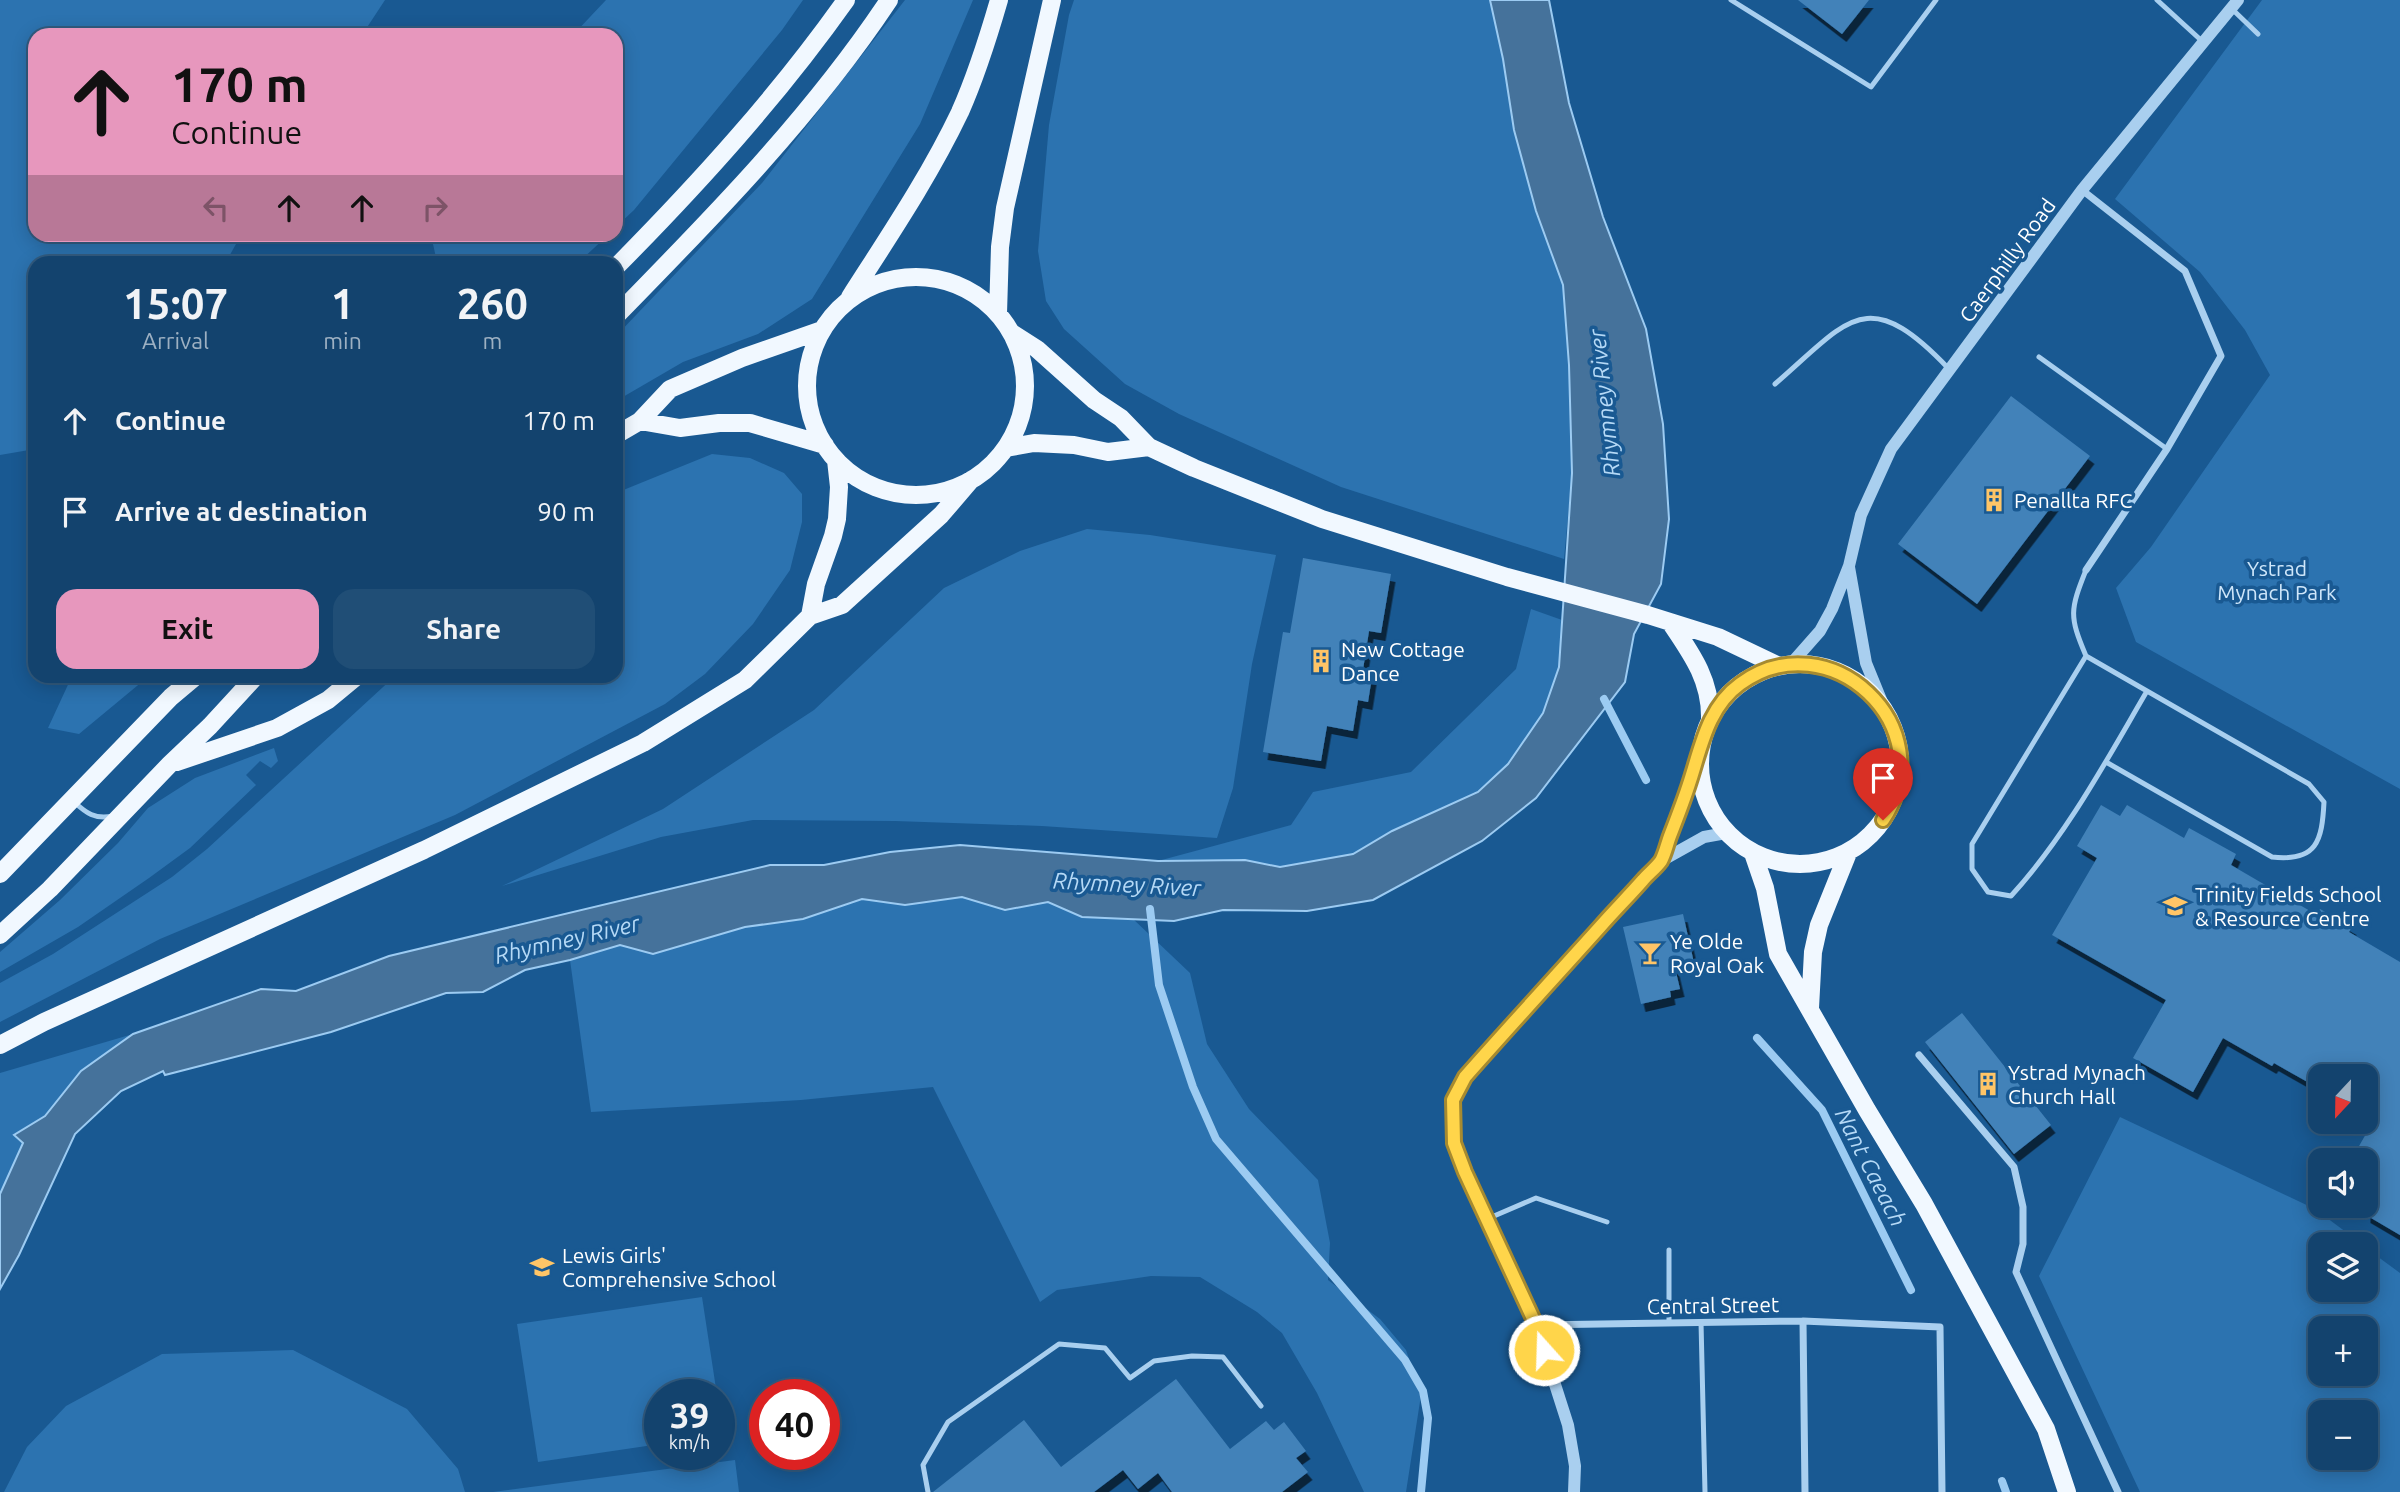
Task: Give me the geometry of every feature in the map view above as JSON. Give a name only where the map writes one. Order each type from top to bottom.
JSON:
[{"type":"main road","points":[[623,260],[749,124],[846,0]]},
{"type":"main road","points":[[623,309],[716,214],[766,158],[834,76],[889,0]]},
{"type":"main road","points":[[848,300],[872,286],[899,278],[926,277],[953,283],[978,295],[998,314],[1012,333],[1021,355],[1025,379],[1024,404],[1018,427],[1006,449],[984,471],[971,480],[937,493],[900,494],[865,482],[836,460],[825,445],[814,424],[808,400],[810,364],[822,330],[848,300],[941,150],[975,76],[999,0]]},
{"type":"main road","points":[[998,314],[1000,247],[1005,208],[1052,0]]},
{"type":"main road","points":[[623,431],[640,421],[670,388],[742,358],[822,330]]},
{"type":"main road","points":[[1012,333],[1037,349],[1094,400],[1121,418],[1149,447],[1239,487],[1322,519],[1507,577],[1718,637],[1784,665]]},
{"type":"main road","points":[[640,421],[680,428],[719,423],[750,423],[825,445]]},
{"type":"main road","points":[[1006,449],[1034,443],[1074,445],[1108,452],[1149,447]]},
{"type":"main road","points":[[810,616],[837,519],[839,487],[836,460]]},
{"type":"main road","points":[[0,1045],[44,1022],[424,849],[643,743],[745,680],[810,616],[842,605],[941,515],[971,480]]},
{"type":"main road","points":[[1670,622],[1704,677],[1711,702],[1710,719],[1701,748],[1700,779],[1709,807],[1726,833],[1754,853],[1784,864],[1817,864],[1848,853],[1874,833],[1892,806],[1900,775],[1898,742],[1886,712],[1868,690],[1844,675],[1818,666],[1784,665],[1758,674],[1739,685],[1723,700],[1710,719]]},
{"type":"main road","points":[[0,874],[187,683]]},
{"type":"main road","points":[[0,935],[50,889],[250,683]]},
{"type":"main road","points":[[170,764],[277,728],[328,700],[349,683]]},
{"type":"main road","points":[[1754,853],[1765,888],[1778,954],[1924,1204],[2046,1429],[2067,1492]]},
{"type":"main road","points":[[1810,1008],[1813,952],[1819,925],[1848,853]]},
{"type":"street","name":"Caerphilly Road","points":[[1784,665],[1821,631],[1832,609],[1849,566],[1861,515],[1891,449],[2082,190],[2235,4]]},
{"type":"street","points":[[2082,190],[2185,271],[2221,356],[2167,449],[2086,570]]},
{"type":"street","name":"Caerphilly Road","points":[[1849,566],[1866,663],[1886,712]]},
{"type":"street","points":[[1661,861],[1701,748]]},
{"type":"street","points":[[1574,1492],[1575,1466],[1568,1425],[1536,1325],[1454,1143],[1453,1100],[1465,1077],[1661,861],[1704,837],[1726,833]]},
{"type":"street","points":[[1919,1055],[2014,1167],[2023,1207],[2023,1244],[2016,1272],[2118,1492]]},
{"type":"street","points":[[1803,1321],[1940,1327],[1942,1492]]},
{"type":"street","name":"Central Street","points":[[1536,1325],[1803,1321],[1805,1492]]},
{"type":"lane","points":[[1731,0],[1871,87],[1936,0]]},
{"type":"lane","points":[[2157,0],[2203,42]]},
{"type":"lane","points":[[2235,4],[2258,34]]},
{"type":"lane","points":[[1775,384],[1839,328],[1854,320],[1869,317],[1901,327],[1912,334],[1950,370]]},
{"type":"lane","points":[[2039,357],[2167,449]]},
{"type":"lane","points":[[2086,570],[2073,603],[2075,631],[2086,656],[2309,784],[2324,802],[2322,833],[2308,852],[2293,859],[2272,857],[2106,762]]},
{"type":"lane","points":[[2086,656],[1972,844],[1972,869],[1987,892],[2011,896],[2036,868],[2106,762],[2147,691]]},
{"type":"lane","points":[[72,801],[92,816],[102,818],[123,813]]},
{"type":"lane","points":[[1487,1219],[1536,1198],[1608,1222]]},
{"type":"lane","points":[[1669,1250],[1669,1323]]},
{"type":"lane","points":[[1701,1322],[1705,1492]]},
{"type":"lane","points":[[928,1492],[923,1465],[948,1422],[1059,1344],[1105,1348],[1130,1378],[1153,1361],[1192,1356],[1223,1357],[1261,1406]]},
{"type":"green space","points":[[0,0],[385,0],[367,28],[28,28],[28,242],[237,242],[229,256],[28,256],[28,450],[0,455]]},
{"type":"green space","points":[[606,0],[803,0],[782,30],[623,220],[623,28],[580,28]]},
{"type":"green space","points":[[905,0],[973,0],[920,124],[812,299],[758,334],[683,362],[623,397],[623,329],[762,183]]},
{"type":"green space","points":[[1074,0],[1490,0],[1536,211],[1563,285],[1569,365],[1572,473],[1564,559],[1341,487],[1179,414],[1125,384],[1064,329],[1046,301],[1038,251],[1049,125]]},
{"type":"green space","name":"Ystrad Mynach Park","points":[[2262,0],[2400,0],[2400,789],[2136,642],[2116,588],[2151,547],[2270,375],[2245,330],[2200,272],[2115,199]]},
{"type":"green space","points":[[433,242],[600,242],[585,256],[436,256]]},
{"type":"green space","points":[[712,454],[750,458],[784,473],[802,494],[802,522],[790,570],[753,624],[705,674],[665,704],[455,815],[160,939],[0,1022],[0,983],[53,954],[172,877],[207,849],[387,683],[623,683],[623,490]]},
{"type":"green space","points":[[1087,529],[1150,535],[1276,555],[1252,664],[1233,788],[1217,838],[1042,826],[753,820],[661,837],[502,886],[663,809],[814,710],[944,588],[1020,551]]},
{"type":"green space","points":[[1531,609],[1562,620],[1559,667],[1543,713],[1508,764],[1478,792],[1392,831],[1353,854],[1280,867],[1245,860],[1158,861],[1291,825],[1313,792],[1411,772],[1516,669]]},
{"type":"green space","points":[[69,683],[141,683],[79,734],[48,728]]},
{"type":"green space","points":[[274,748],[278,761],[271,768],[260,761],[246,775],[256,785],[190,848],[78,927],[0,972],[0,952],[60,900],[118,843],[148,808],[195,778]]},
{"type":"green space","points":[[962,897],[1005,909],[1048,902],[1082,917],[1132,918],[1190,973],[1207,1044],[1249,1109],[1318,1180],[1330,1243],[1328,1280],[1380,1319],[1406,1350],[1421,1395],[1406,1492],[1364,1492],[1317,1393],[1282,1333],[1257,1312],[1200,1277],[1151,1276],[1057,1290],[1040,1302],[933,1087],[801,1100],[591,1112],[570,960],[621,945],[653,954],[745,927],[803,919],[862,899],[905,905]]},
{"type":"green space","points":[[133,1034],[81,1071],[45,1116],[14,1134],[24,1143],[0,1194],[0,1073]]},
{"type":"green space","points":[[2120,1117],[2308,1206],[2308,1218],[2327,1218],[2346,1232],[2308,1232],[2308,1302],[2378,1302],[2378,1257],[2400,1273],[2400,1492],[2140,1492],[2039,1276]]},
{"type":"green space","points":[[702,1297],[715,1379],[644,1379],[644,1446],[538,1462],[517,1324]]},
{"type":"green space","points":[[293,1350],[407,1409],[458,1469],[465,1492],[4,1492],[27,1447],[66,1406],[162,1354]]},
{"type":"green space","points":[[735,1460],[739,1492],[493,1492],[659,1470],[735,1470]]},
{"type":"water","name":"Rhymney River","points":[[1490,0],[1549,0],[1569,103],[1603,217],[1646,329],[1663,424],[1669,519],[1661,584],[1634,634],[1625,682],[1536,798],[1482,841],[1373,900],[1307,911],[1223,910],[1174,921],[1082,917],[1048,902],[1005,910],[962,897],[905,905],[862,899],[803,919],[745,927],[653,954],[620,945],[525,970],[483,992],[446,993],[331,1032],[165,1075],[163,1071],[121,1091],[75,1134],[19,1255],[0,1289],[0,1194],[23,1143],[14,1135],[45,1116],[81,1071],[133,1034],[261,989],[296,991],[389,956],[770,865],[824,865],[890,852],[960,845],[1158,861],[1245,860],[1280,867],[1353,854],[1392,831],[1478,792],[1508,764],[1543,713],[1559,667],[1572,473],[1569,365],[1563,285],[1536,211],[1514,130]]},
{"type":"building","points":[[1798,0],[1869,0],[1842,34]]},
{"type":"building","name":"Penallta RFC","points":[[2011,396],[2090,456],[1977,604],[1898,544]]},
{"type":"building","name":"New Cottage Dance","points":[[1303,558],[1391,574],[1381,633],[1369,631],[1362,676],[1372,677],[1368,702],[1358,700],[1353,731],[1327,726],[1321,761],[1263,752],[1283,632],[1290,633]]},
{"type":"building","points":[[2101,805],[2120,816],[2127,805],[2184,838],[2189,828],[2236,854],[2231,865],[2317,915],[2320,909],[2352,927],[2349,932],[2400,962],[2400,1235],[2371,1218],[2378,1218],[2378,1148],[2358,1148],[2366,1134],[2378,1134],[2378,1064],[2308,1064],[2308,1082],[2274,1063],[2272,1066],[2223,1038],[2193,1092],[2133,1058],[2166,1000],[2052,935],[2097,858],[2077,846]]},
{"type":"building","points":[[1683,914],[1694,963],[1675,968],[1680,989],[1670,991],[1671,997],[1641,1004],[1623,927]]},
{"type":"building","name":"Ystrad Mynach Church Hall","points":[[1962,1013],[2051,1125],[2014,1154],[1925,1042]]},
{"type":"building","points":[[1176,1379],[1230,1449],[1266,1421],[1274,1430],[1284,1422],[1306,1451],[1296,1458],[1308,1472],[1282,1492],[1172,1492],[1158,1473],[1138,1489],[1123,1470],[1094,1492],[933,1492],[1024,1420],[1061,1467]]},
{"type":"waterway","name":"Nant Caeach","points":[[1604,699],[1646,780]]},
{"type":"waterway","name":"Rhymney River","points":[[1150,909],[1159,985],[1193,1087],[1216,1139],[1405,1360],[1423,1391],[1428,1418],[1421,1492]]},
{"type":"waterway","name":"Nant Caeach","points":[[1757,1038],[1822,1110],[1911,1290]]},
{"type":"waterway","name":"Nant Caeach","points":[[2002,1481],[2006,1492]]},
{"type":"place","name":"Penallta RFC","points":[[1994,500]]},
{"type":"place","name":"New Cottage Dance","points":[[1321,661]]},
{"type":"place","name":"Trinity Fields School & Resource Centre","points":[[2175,906]]},
{"type":"place","name":"Ye Olde Royal Oak","points":[[1650,953]]},
{"type":"place","name":"Ystrad Mynach Church Hall","points":[[1988,1084]]},
{"type":"place","name":"Lewis Girls' Comprehensive School","points":[[542,1267]]},
{"type":"route","points":[[1544,1350],[1536,1325],[1454,1143],[1453,1100],[1465,1077],[1661,861],[1710,719],[1723,700],[1739,685],[1779,666],[1818,666],[1844,675],[1868,690],[1886,712],[1898,742],[1900,775],[1892,806],[1883,820]]}]
